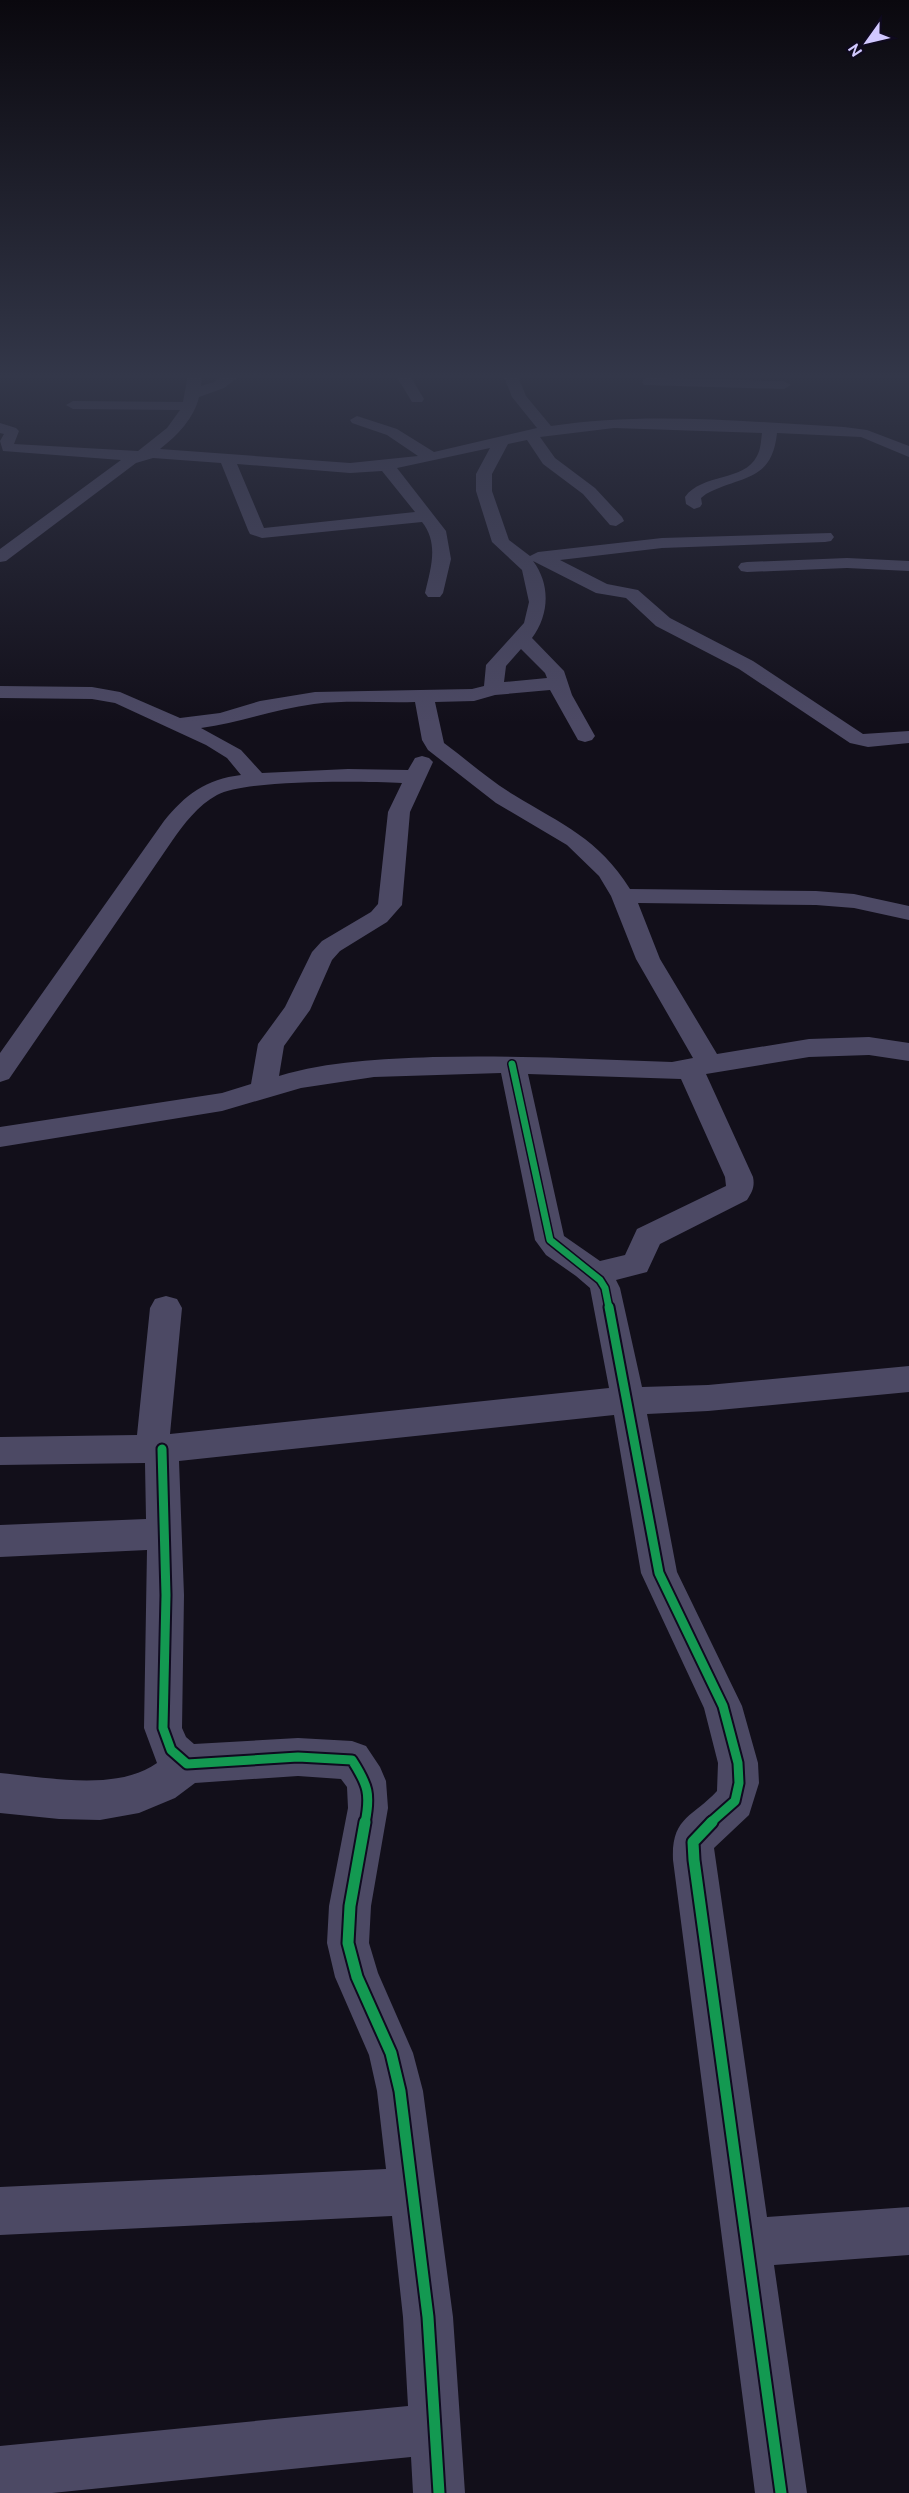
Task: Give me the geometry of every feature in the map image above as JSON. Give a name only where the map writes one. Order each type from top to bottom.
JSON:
[{"type":"street","points":[[4,550],[88,490]]},
{"type":"street","points":[[240,490],[256,530],[262,533],[428,516]]},
{"type":"street","points":[[407,490],[438,531],[442,549],[434,593]]},
{"type":"street","points":[[484,490],[501,542],[602,589],[632,594],[663,622],[746,665],[857,739],[868,741],[909,737]]},
{"type":"street","points":[[588,490],[616,521]]},
{"type":"street","points":[[694,504],[693,497],[701,490]]},
{"type":"street","points":[[533,558],[662,543],[825,537]]},
{"type":"street","points":[[494,689],[496,665],[532,623],[538,602],[531,570],[533,558]]},
{"type":"street","points":[[747,567],[847,563],[909,566]]},
{"type":"street","points":[[521,638],[555,671],[557,683],[585,736]]},
{"type":"street","points":[[181,724],[222,719],[260,707],[315,698],[474,695],[494,689],[557,683]]},
{"type":"street","points":[[0,692],[106,694],[198,732],[234,754],[257,780]]},
{"type":"street","points":[[264,1090],[267,1054],[271,1044],[297,1010],[321,957],[331,946],[379,917],[390,905],[399,812],[414,777],[433,743],[424,697]]},
{"type":"street","points":[[433,743],[504,798],[575,840],[608,872],[623,896],[648,959],[700,1067],[739,1177],[740,1186],[737,1193],[648,1237],[636,1264],[597,1273]]},
{"type":"street","points":[[0,1073],[72,967],[180,817],[207,790],[220,785],[257,780],[359,774],[414,777]]},
{"type":"street","points":[[623,896],[816,898],[854,901],[909,913]]},
{"type":"street","points":[[0,1137],[222,1102],[334,1072],[374,1068],[512,1064],[661,1071],[840,1045],[909,1052]]},
{"type":"street","points":[[512,1064],[550,1240],[562,1253],[597,1273],[605,1288],[659,1573],[723,1706],[738,1763],[739,1784],[735,1801],[704,1828],[693,1842],[781,2493]]},
{"type":"street","points":[[166,1308],[157,1449],[164,1534],[166,1617],[164,1728],[171,1750],[187,1764]]},
{"type":"street","points":[[0,1451],[157,1449],[628,1400],[708,1398],[909,1379]]},
{"type":"street","points":[[0,1541],[164,1534]]},
{"type":"street","points":[[0,1793],[97,1800],[158,1786],[187,1764],[298,1757],[352,1760],[366,1781],[368,1808],[350,1906],[348,1942],[357,1977],[391,2053],[400,2091],[428,2317],[439,2493]]},
{"type":"street","points":[[0,2211],[411,2191]]},
{"type":"street","points":[[746,2243],[909,2230]]},
{"type":"street","points":[[0,2472],[436,2429]]},
{"type":"cycle path","points":[[512,1064],[550,1240],[556,1247],[594,1273],[605,1288],[628,1399],[659,1573],[723,1706],[738,1763],[739,1783],[735,1801],[704,1828],[693,1842],[694,1860],[781,2493]]},
{"type":"cycle path","points":[[162,1449],[166,1595],[163,1728],[171,1750],[187,1764],[298,1757],[352,1760],[366,1781],[368,1808],[350,1906],[348,1943],[357,1977],[391,2053],[400,2091],[428,2317],[439,2493]]}]
